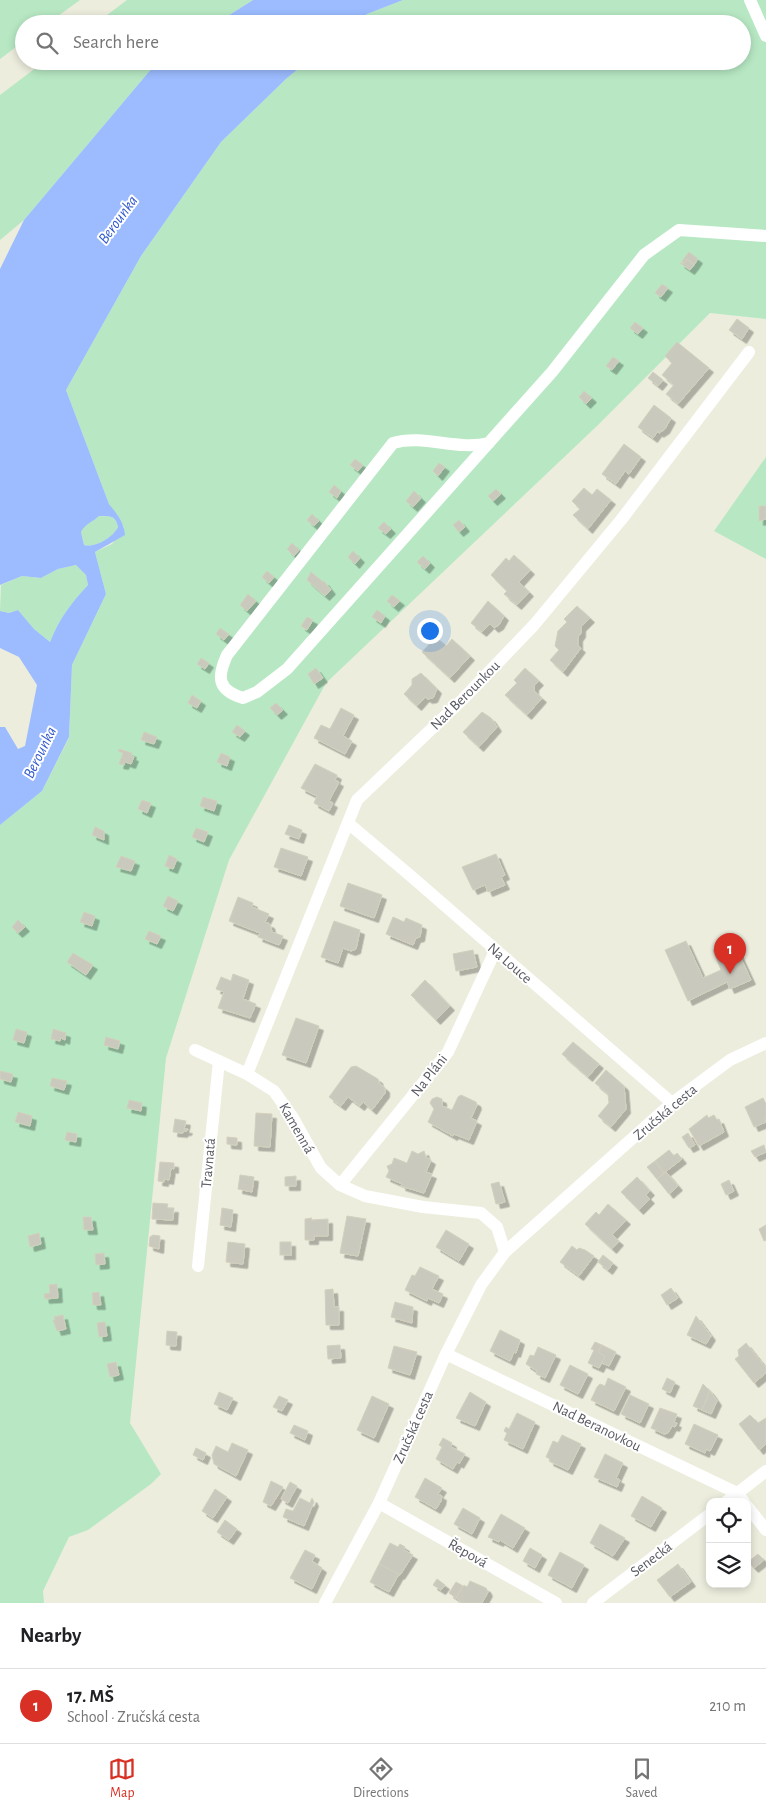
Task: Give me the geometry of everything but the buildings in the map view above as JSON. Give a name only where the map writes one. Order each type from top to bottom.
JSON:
[{"type":"street","points":[[750,0],[766,36]]},
{"type":"street","points":[[489,443],[474,447],[406,439],[393,443],[227,655],[219,672],[222,684],[230,694],[243,698],[250,695],[287,668],[489,443],[552,372],[644,256],[679,230],[766,236]]},
{"type":"street","name":"Nad Berounkou","points":[[247,1074],[356,800],[463,699],[534,624],[621,520],[749,352]]},
{"type":"street","name":"Na Louce","points":[[348,824],[412,877],[672,1103]]},
{"type":"street","name":"Na Pláni","points":[[340,1185],[448,1052],[495,951]]},
{"type":"street","name":"Zručská cesta","points":[[325,1603],[379,1503],[446,1354],[481,1285],[504,1252],[672,1103],[730,1060],[766,1043]]},
{"type":"street","name":"Kamenná","points":[[195,1050],[247,1074],[274,1091],[293,1118],[321,1168],[340,1185]]},
{"type":"street","name":"Travnatá","points":[[198,1266],[219,1061]]},
{"type":"street","points":[[340,1185],[365,1196],[423,1207],[481,1213],[497,1227],[504,1252]]},
{"type":"street","name":"Nad Beranovkou","points":[[446,1354],[741,1497]]},
{"type":"street","points":[[741,1497],[766,1471]]},
{"type":"street","name":"Řepová","points":[[379,1503],[556,1603]]},
{"type":"street","points":[[751,1511],[766,1530]]},
{"type":"street","name":"Senecká","points":[[593,1603],[706,1517]]},
{"type":"green space","points":[[0,0],[80,0],[59,15],[15,15],[15,48],[0,59]]},
{"type":"green space","points":[[127,0],[253,0],[229,15],[107,15]]},
{"type":"green space","points":[[403,0],[766,0],[766,319],[710,313],[598,425],[326,683],[229,860],[166,1058],[130,1423],[161,1474],[151,1484],[88,1530],[69,1537],[43,1591],[44,1603],[0,1603],[0,825],[42,791],[69,738],[72,665],[106,594],[95,552],[112,544],[124,527],[109,504],[66,390],[141,256],[221,142],[297,70],[751,70],[751,15],[366,15]]},
{"type":"green space","points":[[33,70],[150,70],[24,220],[0,240],[0,95]]},
{"type":"green space","points":[[766,457],[766,559],[714,531]]},
{"type":"green space","points":[[99,516],[114,518],[118,527],[116,531],[104,541],[94,545],[84,545],[81,532]]},
{"type":"green space","points":[[76,565],[86,575],[88,585],[66,612],[50,642],[34,629],[18,610],[9,613],[0,611],[1,585],[22,576],[41,578],[58,569]]},
{"type":"water","points":[[253,0],[403,0],[366,15],[229,15]]},
{"type":"water","name":"Berounka","points":[[150,70],[297,70],[221,142],[141,256],[66,390],[109,504],[122,522],[125,535],[95,552],[106,594],[72,665],[69,737],[42,791],[0,825],[0,727],[5,727],[18,749],[25,746],[37,685],[19,657],[0,648],[0,611],[9,613],[18,610],[34,629],[50,642],[66,612],[88,585],[86,575],[76,565],[58,569],[41,578],[22,576],[0,585],[0,269],[24,220]],"holes":[[[99,516],[112,517],[118,527],[116,531],[99,543],[84,545],[81,532],[83,529]]]},
{"type":"place","name":"17. MŠ","points":[[730,974]]}]
